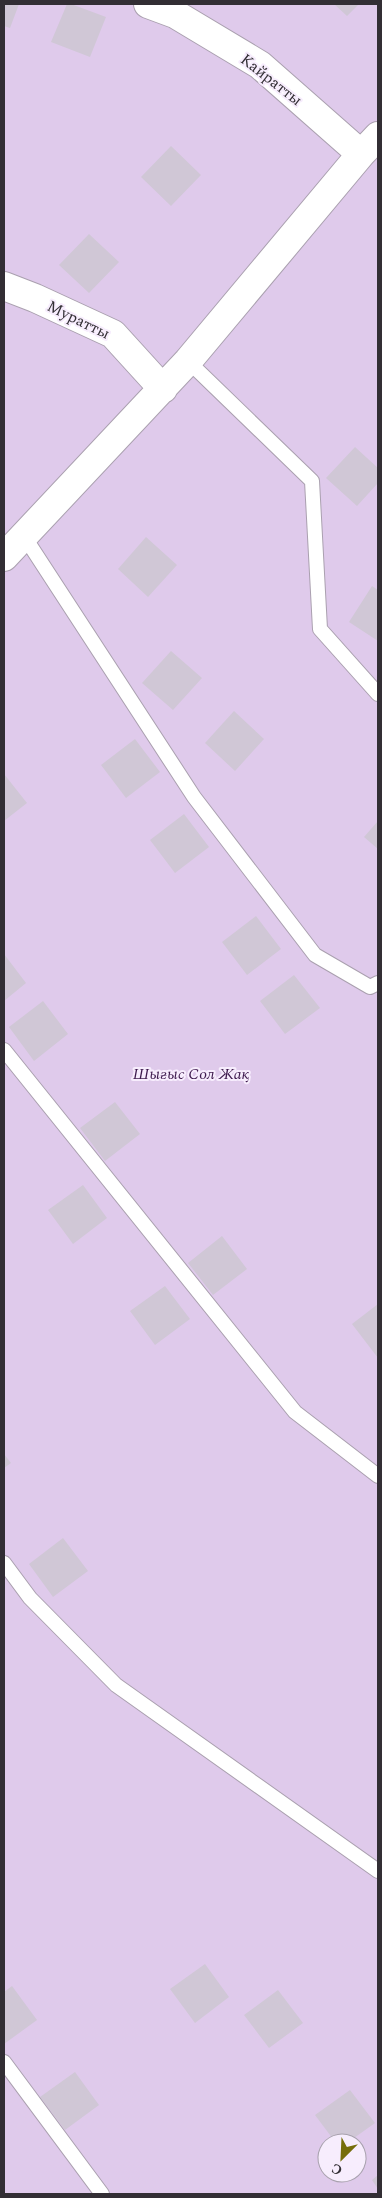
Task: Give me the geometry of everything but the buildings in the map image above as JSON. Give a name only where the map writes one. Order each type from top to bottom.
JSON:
[{"type":"street","name":"Кайратты","points":[[148,4],[175,14],[260,65],[370,146]]},
{"type":"street","points":[[4,557],[163,390],[370,146]]},
{"type":"street","name":"Муратты","points":[[4,286],[35,298],[113,334],[163,390]]},
{"type":"lane","points":[[188,361],[312,481],[320,629],[378,694]]},
{"type":"lane","points":[[24,536],[194,797],[316,955],[370,987],[378,983]]},
{"type":"lane","points":[[4,1050],[295,1412],[378,1476]]},
{"type":"lane","points":[[4,1563],[30,1598],[116,1685],[378,1871]]},
{"type":"lane","points":[[4,2062],[102,2194]]},
{"type":"green space","name":"Шығыс Сол Жақ","points":[[4,4],[378,4],[378,2194],[4,2194]]}]
